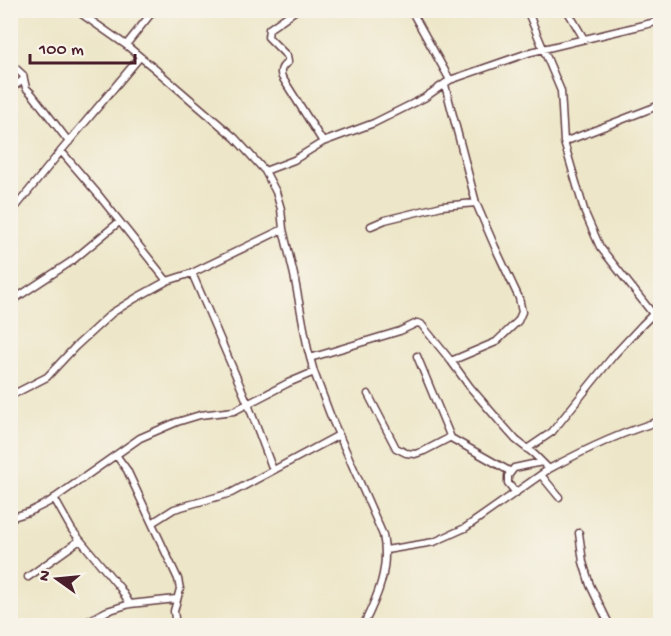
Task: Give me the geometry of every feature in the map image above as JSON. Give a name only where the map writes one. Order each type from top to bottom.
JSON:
[{"type":"street","points":[[76,10],[126,45],[235,138],[265,171],[276,192],[310,358],[339,435],[384,535],[385,567],[376,598],[363,626]]},
{"type":"street","points":[[126,45],[154,10]]},
{"type":"street","points":[[296,10],[269,29],[268,37],[287,56],[288,62],[281,69],[282,77],[323,142]]},
{"type":"street","points":[[411,10],[448,82],[476,203],[519,298],[522,312],[518,321],[496,342],[452,361]]},
{"type":"street","points":[[527,10],[561,91],[564,142],[585,213],[600,247],[653,314]]},
{"type":"street","points":[[567,10],[584,39]]},
{"type":"street","points":[[265,171],[294,160],[323,142],[374,123],[424,98],[448,82],[508,59],[660,21]]},
{"type":"street","points":[[10,214],[140,57]]},
{"type":"street","points":[[10,63],[22,75],[26,88],[69,142]]},
{"type":"street","points":[[10,89],[23,80]]},
{"type":"street","points":[[564,142],[660,105]]},
{"type":"street","points":[[61,151],[167,281]]},
{"type":"street","points":[[370,226],[442,206],[476,203]]},
{"type":"street","points":[[10,302],[72,261],[119,222]]},
{"type":"street","points":[[10,396],[47,377],[112,313],[167,281],[192,273],[283,229]]},
{"type":"street","points":[[192,273],[248,404],[273,470]]},
{"type":"street","points":[[527,449],[552,432],[614,356],[660,309]]},
{"type":"street","points":[[310,358],[421,324],[470,387],[516,440],[549,469]]},
{"type":"street","points":[[417,356],[451,438],[511,472]]},
{"type":"street","points":[[10,518],[29,512],[54,498],[140,438],[200,415],[234,411],[288,383],[315,372]]},
{"type":"street","points":[[368,394],[396,448],[415,454],[424,452],[451,438]]},
{"type":"street","points":[[386,550],[434,542],[465,528],[549,469],[604,442],[660,421]]},
{"type":"street","points":[[152,523],[174,509],[231,493],[339,435]]},
{"type":"street","points":[[116,455],[127,471],[178,579],[180,590],[174,611],[176,626]]},
{"type":"street","points":[[516,493],[508,483],[508,476],[514,468],[542,462]]},
{"type":"street","points":[[541,475],[559,497]]},
{"type":"street","points":[[54,498],[72,530],[120,588],[130,604]]},
{"type":"street","points":[[579,533],[590,585],[610,626]]},
{"type":"street","points":[[28,577],[80,540]]},
{"type":"street","points":[[78,626],[107,611],[130,604],[176,599]]}]
